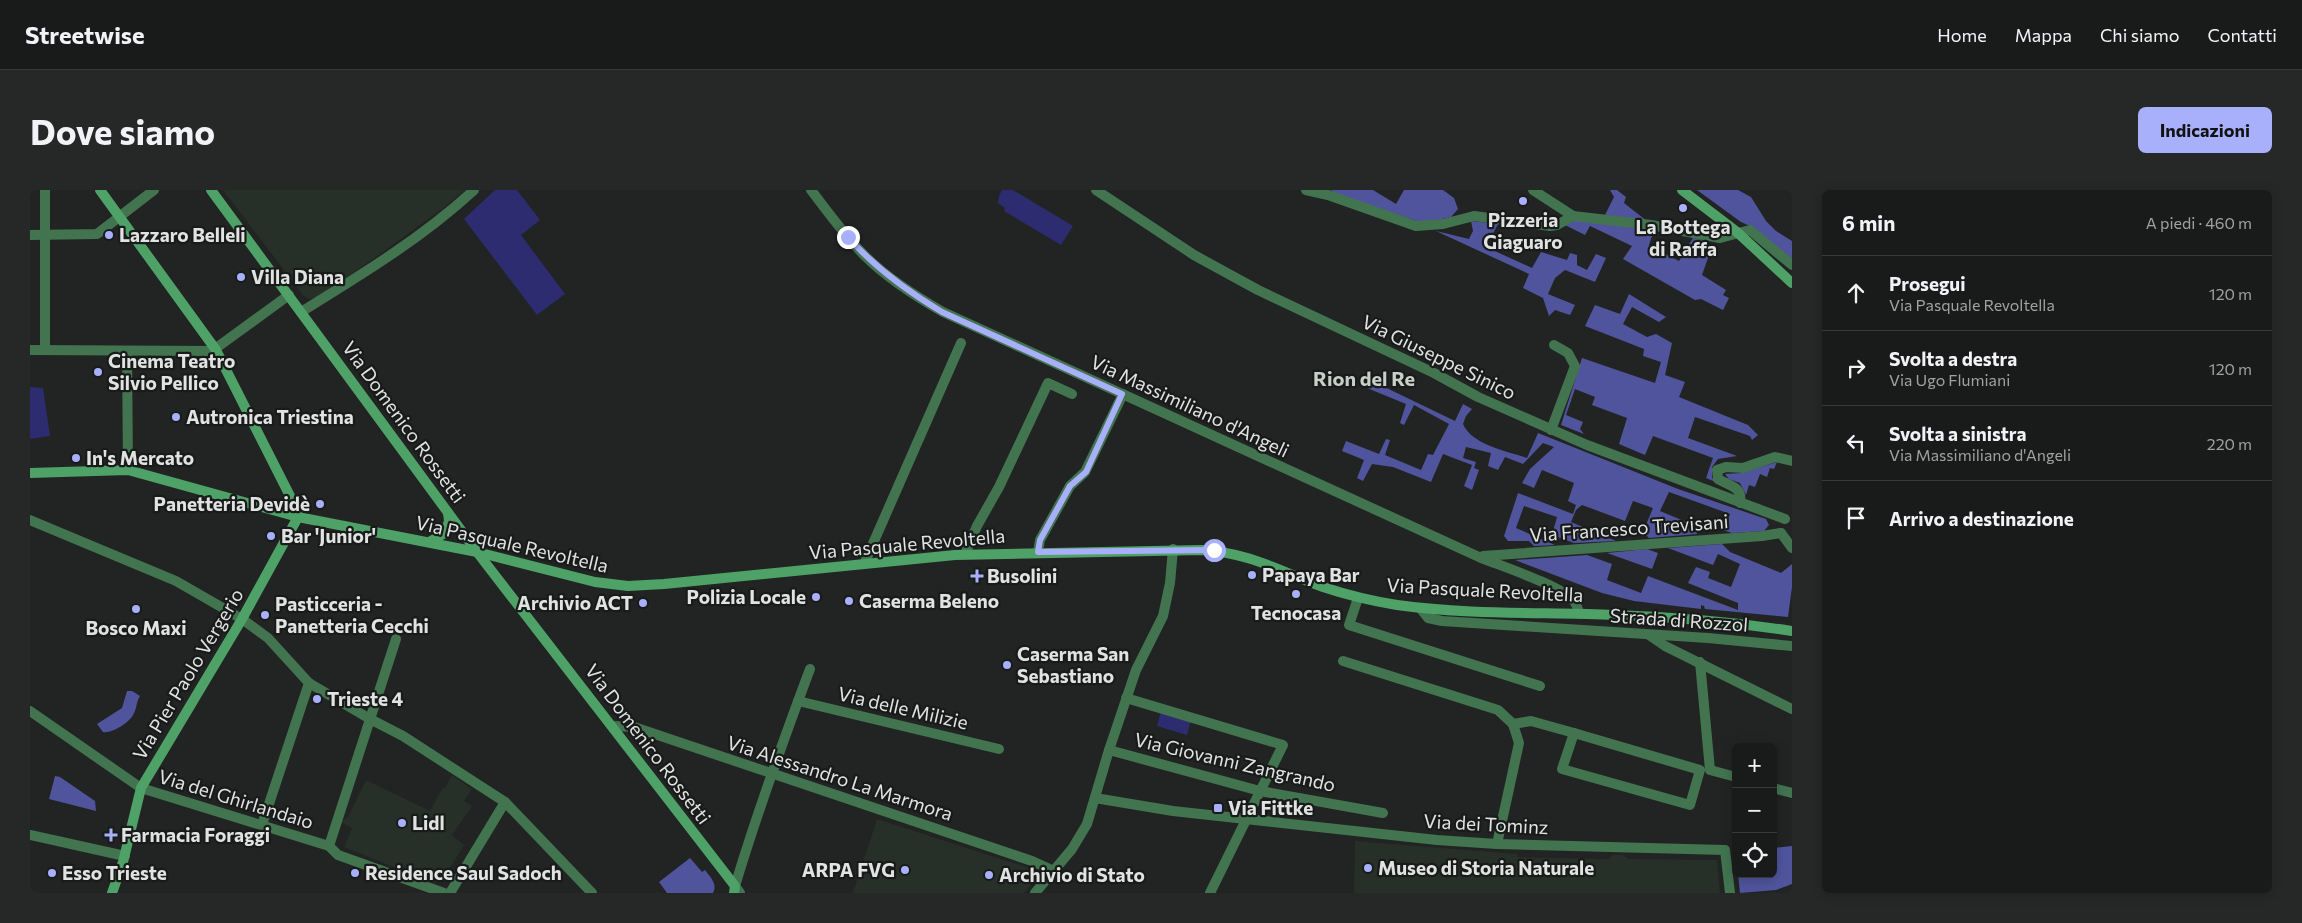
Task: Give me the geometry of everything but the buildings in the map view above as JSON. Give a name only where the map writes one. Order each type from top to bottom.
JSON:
[{"type":"main road","points":[[100,190],[121,216],[216,350],[290,496],[298,516]]},
{"type":"main road","name":"Via Domenico Rossetti","points":[[211,190],[477,552],[613,726],[736,891]]},
{"type":"main road","points":[[1682,190],[1737,232],[1792,282]]},
{"type":"main road","name":"Via Pasquale Revoltella","points":[[30,473],[128,470],[298,516],[477,552],[595,582],[628,586],[965,554],[1173,549],[1233,553],[1265,562],[1322,586],[1358,598],[1420,608],[1578,614],[1729,623],[1792,631]]},
{"type":"main road","points":[[429,542],[445,533],[449,521],[448,512]]},
{"type":"main road","name":"Via Pier Paolo Vergerio","points":[[112,893],[125,856],[141,788],[242,619],[298,516]]},
{"type":"street","points":[[45,190],[45,348]]},
{"type":"street","points":[[30,235],[97,234],[154,190]]},
{"type":"street","points":[[301,312],[446,216],[474,190]]},
{"type":"street","name":"Via Massimiliano d'Angeli","points":[[812,190],[865,257],[915,296],[942,312],[1479,557],[1566,594],[1577,604],[1578,614]]},
{"type":"street","name":"Via Giuseppe Sinico","points":[[1096,190],[1194,256],[1258,290],[1551,430],[1789,520],[1781,533]]},
{"type":"street","points":[[1306,190],[1328,195],[1416,226],[1443,224],[1474,216],[1550,226],[1557,225],[1573,216]]},
{"type":"street","points":[[1533,190],[1573,216],[1651,225],[1707,237],[1720,238],[1750,230],[1792,265]]},
{"type":"street","points":[[30,350],[45,348],[207,352],[216,350],[288,295]]},
{"type":"street","points":[[864,564],[961,343]]},
{"type":"street","points":[[1551,430],[1575,366],[1568,353],[1554,345]]},
{"type":"street","points":[[127,350],[128,470]]},
{"type":"street","points":[[965,554],[988,503],[999,488],[1048,383],[1072,394]]},
{"type":"street","points":[[1038,552],[1040,540],[1070,486],[1086,472],[1122,394]]},
{"type":"street","points":[[1740,503],[1741,496],[1737,488],[1718,479],[1717,470],[1726,467],[1743,468],[1775,457],[1792,461]]},
{"type":"street","points":[[30,520],[176,581],[242,619],[268,638],[309,683],[403,736],[505,802],[592,893]]},
{"type":"street","points":[[1781,533],[1792,548]]},
{"type":"street","name":"Via Francesco Trevisani","points":[[1479,557],[1781,533]]},
{"type":"street","points":[[1036,893],[1072,849],[1087,824],[1109,750],[1139,661],[1163,616],[1171,573],[1173,549]]},
{"type":"street","points":[[1358,598],[1349,625],[1540,686]]},
{"type":"street","name":"Strada di Rozzol","points":[[1420,608],[1428,618],[1442,621],[1708,638],[1792,646]]},
{"type":"street","points":[[1648,635],[1665,646],[1792,709]]},
{"type":"street","points":[[329,846],[396,639]]},
{"type":"street","points":[[1343,661],[1498,710],[1513,724],[1519,744],[1498,844]]},
{"type":"street","points":[[1700,662],[1710,770],[1732,777]]},
{"type":"street","points":[[736,891],[771,774],[810,669]]},
{"type":"street","points":[[262,825],[309,683]]},
{"type":"street","points":[[1126,698],[1283,745],[1210,893]]},
{"type":"street","name":"Via delle Milizie","points":[[798,701],[1000,749]]},
{"type":"street","name":"Via del Ghirlandaio","points":[[30,711],[141,788],[329,846],[338,855],[444,893]]},
{"type":"street","points":[[1513,724],[1531,721],[1574,732],[1700,770],[1690,805],[1562,769],[1574,732]]},
{"type":"street","name":"Via Alessandro La Marmora","points":[[613,726],[634,727],[1032,860],[1054,871]]},
{"type":"street","name":"Via Giovanni Zangrando","points":[[1109,750],[1260,790],[1384,814]]},
{"type":"street","points":[[1777,789],[1792,793]]},
{"type":"street","name":"Via dei Tominz","points":[[1095,798],[1174,811],[1437,840],[1498,844],[1725,850],[1730,893]]},
{"type":"street","points":[[450,893],[505,802]]},
{"type":"street","points":[[30,834],[125,856]]},
{"type":"shaded area","points":[[223,190],[465,190],[442,209],[319,297],[309,299],[303,295]]},
{"type":"shaded area","points":[[495,190],[517,190],[540,220],[521,235],[565,294],[537,315],[464,219]]},
{"type":"shaded area","points":[[1002,190],[1013,190],[1073,226],[1061,245],[1004,211],[1005,208],[998,203]]},
{"type":"shaded area","points":[[1331,190],[1373,190],[1396,204],[1404,190],[1443,190],[1454,198],[1458,209],[1451,217],[1423,223],[1335,194]]},
{"type":"shaded area","points":[[1610,190],[1617,190],[1626,197],[1624,203],[1647,221],[1605,215],[1614,197]]},
{"type":"shaded area","points":[[1697,190],[1738,190],[1751,197],[1766,221],[1776,231],[1792,241],[1792,259],[1752,227],[1741,222]]},
{"type":"shaded area","points":[[1576,220],[1654,230],[1649,245],[1679,261],[1693,238],[1708,241],[1706,250],[1708,258],[1702,275],[1726,290],[1723,295],[1729,298],[1723,310],[1701,299],[1695,300],[1623,259],[1632,246],[1590,226],[1585,235],[1565,225]]},
{"type":"shaded area","points":[[1471,221],[1498,224],[1486,247],[1532,268],[1541,252],[1567,260],[1570,253],[1577,255],[1577,265],[1587,270],[1596,254],[1606,258],[1595,282],[1565,270],[1555,278],[1548,294],[1575,305],[1570,315],[1555,310],[1549,316],[1543,298],[1523,288],[1529,274],[1436,231],[1469,239],[1473,231]]},
{"type":"shaded area","points":[[1629,294],[1666,317],[1659,322],[1632,307],[1623,324],[1647,337],[1656,334],[1672,343],[1665,375],[1685,382],[1679,397],[1748,425],[1758,435],[1752,440],[1750,436],[1695,417],[1688,438],[1737,456],[1718,459],[1712,467],[1712,478],[1733,489],[1706,478],[1713,458],[1653,436],[1645,455],[1619,444],[1627,418],[1592,405],[1595,397],[1575,389],[1566,415],[1583,422],[1580,429],[1584,434],[1561,425],[1582,358],[1655,383],[1661,362],[1643,356],[1644,349],[1585,326],[1595,305],[1620,314]]},
{"type":"shaded area","points":[[1370,380],[1455,421],[1463,404],[1472,409],[1466,416],[1463,424],[1468,431],[1482,442],[1500,450],[1527,458],[1538,433],[1678,489],[1766,519],[1769,525],[1764,531],[1732,533],[1723,530],[1730,514],[1669,492],[1660,511],[1696,526],[1697,534],[1649,538],[1643,532],[1653,508],[1633,501],[1625,521],[1582,505],[1576,510],[1571,522],[1616,541],[1574,543],[1552,535],[1557,517],[1524,506],[1516,528],[1555,545],[1534,546],[1529,541],[1508,541],[1504,536],[1518,493],[1573,514],[1576,505],[1568,501],[1574,483],[1542,470],[1534,488],[1522,483],[1530,469],[1554,447],[1543,443],[1523,464],[1505,457],[1498,470],[1488,466],[1491,453],[1466,447],[1463,458],[1476,462],[1474,468],[1479,470],[1472,490],[1464,486],[1472,465],[1443,454],[1431,482],[1393,467],[1372,464],[1363,481],[1357,478],[1364,460],[1342,451],[1346,441],[1379,454],[1386,439],[1390,440],[1385,455],[1421,470],[1428,454],[1433,455],[1449,424],[1414,405],[1404,425],[1400,423],[1406,404],[1367,388]]},
{"type":"shaded area","points":[[30,387],[43,388],[50,436],[30,439]]},
{"type":"shaded area","points":[[1777,462],[1774,469],[1770,468],[1767,477],[1760,474],[1755,487],[1749,485],[1746,495],[1740,483],[1729,479],[1725,474],[1741,473]]},
{"type":"shaded area","points":[[1722,544],[1730,552],[1781,573],[1792,564],[1792,587],[1788,617],[1705,609],[1701,605],[1701,609],[1634,601],[1602,593],[1515,560],[1587,555],[1612,564],[1607,580],[1641,593],[1648,576],[1738,610],[1738,603],[1688,583],[1696,567],[1710,572],[1708,578],[1731,587],[1740,564],[1718,554],[1713,565],[1668,548]]},
{"type":"shaded area","points":[[1647,549],[1658,553],[1652,569],[1607,553]]},
{"type":"shaded area","points":[[127,691],[132,691],[140,696],[133,715],[120,727],[103,732],[97,724],[122,708]]},
{"type":"shaded area","points":[[1161,711],[1191,720],[1187,735],[1157,726]]},
{"type":"shaded area","points":[[452,775],[472,789],[464,801],[472,806],[452,835],[464,845],[450,868],[438,881],[433,883],[344,847],[352,828],[341,822],[348,817],[366,780],[430,811]]},
{"type":"shaded area","points":[[55,776],[60,777],[95,801],[96,811],[49,799]]},
{"type":"shaded area","points":[[877,819],[1040,873],[1024,893],[853,893]]},
{"type":"shaded area","points":[[1355,841],[1517,854],[1517,857],[1608,859],[1613,855],[1623,855],[1628,859],[1717,860],[1720,893],[1354,893]]},
{"type":"shaded area","points":[[1792,846],[1792,884],[1776,890],[1740,893],[1738,878],[1777,878],[1777,848]]},
{"type":"shaded area","points":[[690,858],[702,872],[705,870],[711,878],[715,887],[713,893],[667,893],[659,882]]},
{"type":"place","name":"Pizzeria Giaguaro","points":[[1523,201]]},
{"type":"place","name":"La Bottega di Raffa","points":[[1683,208]]},
{"type":"place","name":"Lazzaro Belleli","points":[[109,235]]},
{"type":"place","name":"Villa Diana","points":[[241,277]]},
{"type":"place","name":"Cinema Teatro Silvio Pellico","points":[[98,372]]},
{"type":"place","name":"Autronica Triestina","points":[[176,417]]},
{"type":"place","name":"In's Mercato","points":[[76,458]]},
{"type":"place","name":"Panetteria Devidè","points":[[320,504]]},
{"type":"place","name":"Bar 'Junior'","points":[[271,536]]},
{"type":"place","name":"Papaya Bar","points":[[1252,575]]},
{"type":"place","name":"Busolini","points":[[977,576]]},
{"type":"place","name":"Tecnocasa","points":[[1296,594]]},
{"type":"place","name":"Polizia Locale","points":[[816,597]]},
{"type":"place","name":"Caserma Beleno","points":[[849,601]]},
{"type":"place","name":"Archivio ACT","points":[[643,603]]},
{"type":"place","name":"Bosco Maxi","points":[[136,609]]},
{"type":"place","name":"Pasticceria - Panetteria Cecchi","points":[[265,615]]},
{"type":"place","name":"Caserma San Sebastiano","points":[[1007,665]]},
{"type":"place","name":"Trieste 4","points":[[317,699]]},
{"type":"place","name":"Via Fittke","points":[[1218,808]]},
{"type":"place","name":"Lidl","points":[[402,823]]},
{"type":"place","name":"Farmacia Foraggi","points":[[111,835]]},
{"type":"place","name":"Museo di Storia Naturale","points":[[1368,868]]},
{"type":"place","name":"ARPA FVG","points":[[905,870]]},
{"type":"place","name":"Esso Trieste","points":[[52,873]]},
{"type":"place","name":"Residence Saul Sadoch","points":[[355,873]]},
{"type":"place","name":"Archivio di Stato","points":[[989,875]]},
{"type":"district","name":"Rion del Re","points":[[1364,379]]},
{"type":"route","points":[[848,237],[865,257],[890,277],[915,296],[942,312],[1122,394],[1086,472],[1070,486],[1040,540],[1038,552],[1214,550]]}]
